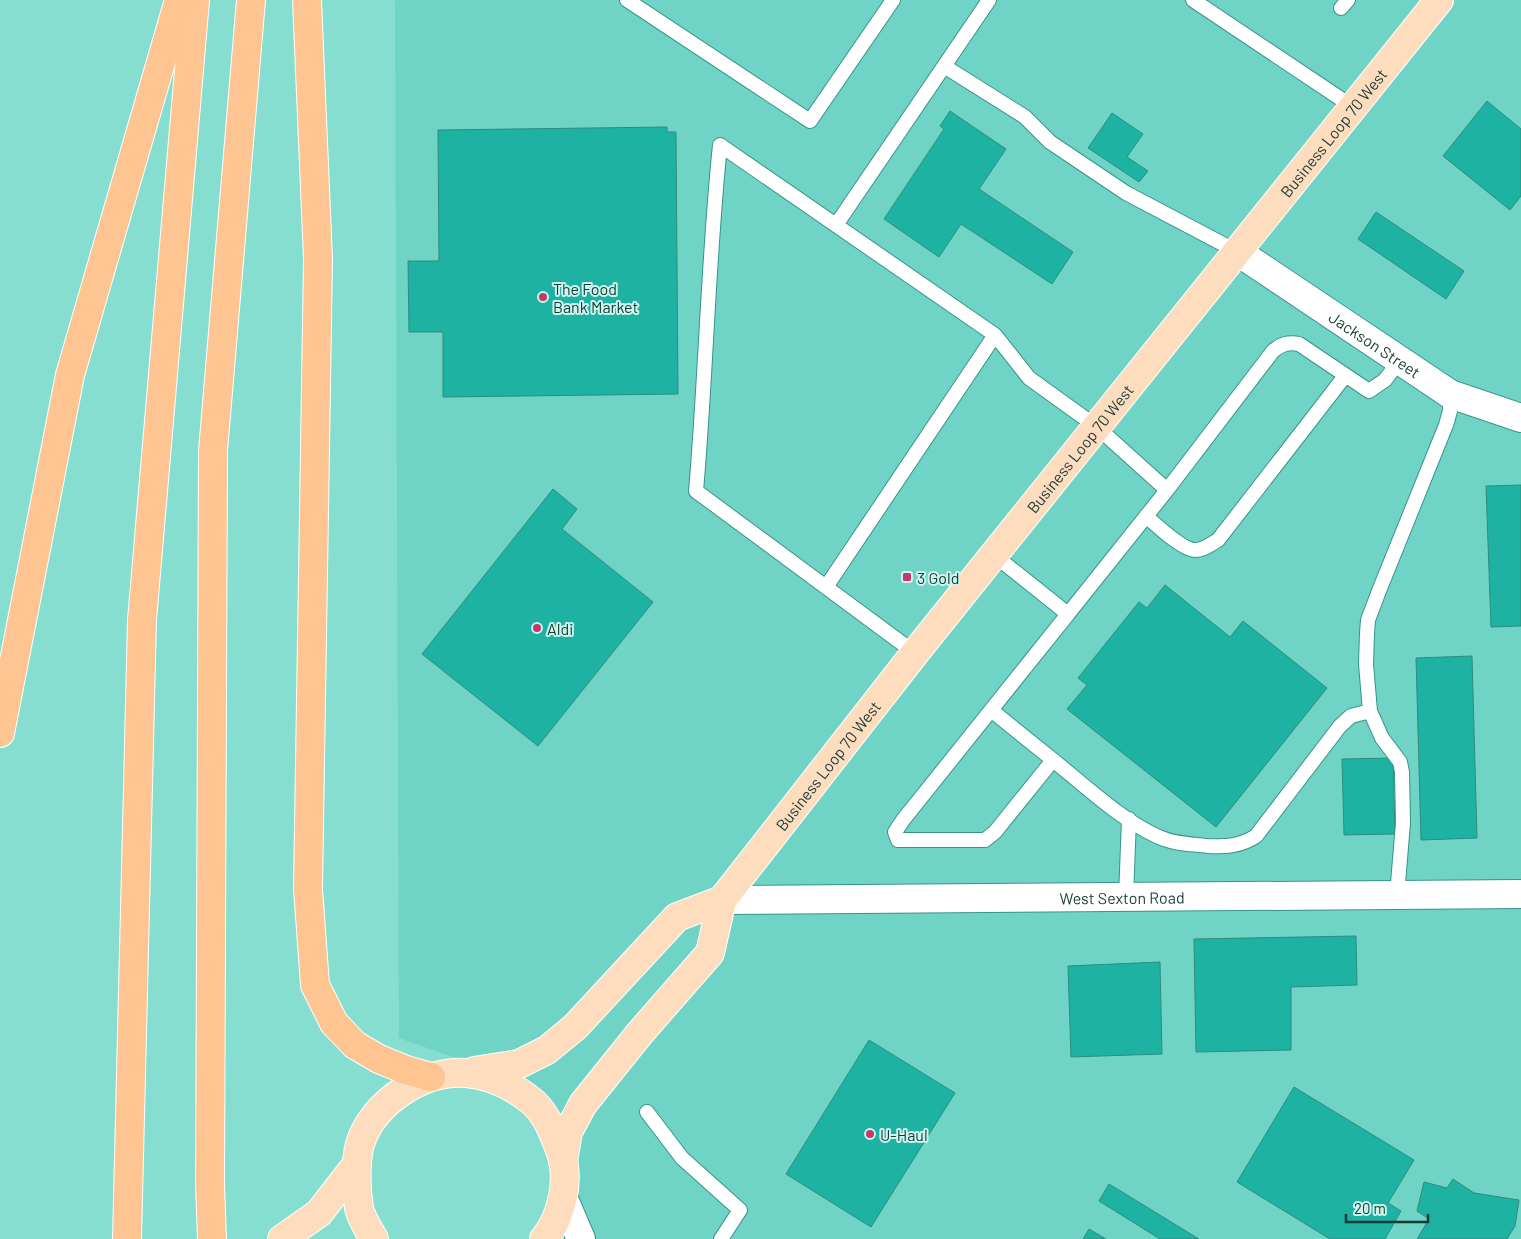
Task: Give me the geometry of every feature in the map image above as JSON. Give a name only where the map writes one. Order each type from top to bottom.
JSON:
[{"type":"highway","points":[[0,733],[70,375],[179,0]]},
{"type":"highway","points":[[127,1236],[142,620],[195,0]]},
{"type":"highway","points":[[212,1239],[210,1185],[213,451],[252,0]]},
{"type":"highway","points":[[308,0],[318,259],[308,889],[315,985],[334,1023],[355,1045],[406,1070],[431,1077]]},
{"type":"main road","name":"Business Loop 70 West","points":[[563,1161],[568,1132],[583,1104],[640,1033],[710,953],[722,900],[915,653],[1439,0]]},
{"type":"main road","points":[[374,1239],[359,1210],[357,1164],[360,1143],[377,1114],[401,1091],[431,1077],[519,1064],[547,1050],[575,1027],[677,917],[722,900]]},
{"type":"main road","points":[[466,1073],[500,1081],[530,1100],[552,1127],[563,1161],[563,1197],[551,1230],[544,1239]]},
{"type":"main road","points":[[282,1239],[319,1213],[357,1164]]},
{"type":"street","name":"Jackson Street","points":[[1238,252],[1450,394],[1521,418]]},
{"type":"street","name":"West Sexton Road","points":[[722,900],[1521,894]]},
{"type":"street","points":[[563,1197],[581,1239]]},
{"type":"lane","points":[[627,0],[810,121],[893,0]]},
{"type":"lane","points":[[836,225],[989,0]]},
{"type":"lane","points":[[1193,0],[1353,107]]},
{"type":"lane","points":[[944,66],[1026,116],[1050,142],[1126,193],[1238,252]]},
{"type":"lane","points":[[915,653],[696,491],[704,405],[711,237],[720,145],[995,335],[1029,378],[1097,427],[1167,490]]},
{"type":"lane","points":[[826,588],[995,335]]},
{"type":"lane","points":[[1053,760],[995,832],[985,840],[898,840],[895,832],[898,827],[1167,490],[1280,344],[1292,342],[1299,344],[1370,391],[1386,380],[1400,360]]},
{"type":"lane","points":[[1146,516],[1184,546],[1194,551],[1204,549],[1218,540],[1345,376]]},
{"type":"lane","points":[[1397,895],[1403,823],[1402,772],[1400,762],[1382,738],[1370,711],[1366,664],[1368,620],[1446,425],[1450,411],[1450,394]]},
{"type":"lane","points":[[994,555],[1068,614]]},
{"type":"lane","points":[[991,710],[1129,819],[1158,837],[1180,843],[1211,846],[1245,843],[1256,836],[1340,726],[1352,716],[1370,711]]},
{"type":"lane","points":[[1126,897],[1129,819]]},
{"type":"lane","points":[[647,1112],[682,1158],[740,1210],[721,1239]]},
{"type":"shaded area","points":[[395,0],[1521,0],[1521,1239],[587,1239],[560,1132],[501,1074],[399,1038]]},
{"type":"building","points":[[1487,101],[1521,129],[1521,196],[1510,210],[1443,156]]},
{"type":"building","points":[[950,111],[1006,149],[979,189],[1073,252],[1052,284],[961,224],[939,257],[884,219],[944,129],[940,126]]},
{"type":"building","points":[[1112,113],[1143,134],[1127,157],[1148,171],[1139,182],[1088,148]]},
{"type":"building","name":"The Food Bank Market","points":[[667,127],[667,132],[676,132],[678,394],[443,397],[443,332],[409,332],[408,261],[439,261],[438,130]]},
{"type":"building","points":[[1376,212],[1464,271],[1446,299],[1358,239]]},
{"type":"building","points":[[1521,485],[1521,626],[1491,627],[1486,486]]},
{"type":"building","name":"Aldi","points":[[553,489],[577,509],[562,529],[653,602],[538,746],[422,654]]},
{"type":"building","points":[[1165,585],[1230,637],[1243,621],[1327,688],[1216,827],[1067,709],[1087,685],[1078,678],[1139,602],[1147,608]]},
{"type":"building","points":[[1472,656],[1477,838],[1421,840],[1416,658]]},
{"type":"building","points":[[1393,758],[1395,834],[1344,835],[1342,759]]},
{"type":"building","points":[[1356,936],[1357,985],[1291,987],[1291,1050],[1196,1052],[1194,939]]},
{"type":"building","points":[[1160,962],[1162,1054],[1071,1057],[1068,966]]},
{"type":"building","name":"U-Haul","points":[[869,1040],[955,1093],[871,1227],[786,1174]]},
{"type":"building","points":[[1294,1087],[1414,1160],[1388,1203],[1401,1211],[1385,1239],[1330,1239],[1237,1182]]},
{"type":"building","points":[[1453,1179],[1474,1193],[1519,1200],[1515,1226],[1507,1239],[1417,1239],[1429,1219],[1417,1211],[1424,1182],[1447,1188]]},
{"type":"building","points":[[1109,1184],[1199,1239],[1160,1239],[1099,1201]]},
{"type":"building","points":[[1089,1229],[1106,1239],[1083,1239]]},
{"type":"place","name":"The Food Bank Market","points":[[543,297]]},
{"type":"place","name":"3 Gold","points":[[907,577]]},
{"type":"place","name":"Aldi","points":[[537,628]]},
{"type":"place","name":"U-Haul","points":[[870,1134]]}]
